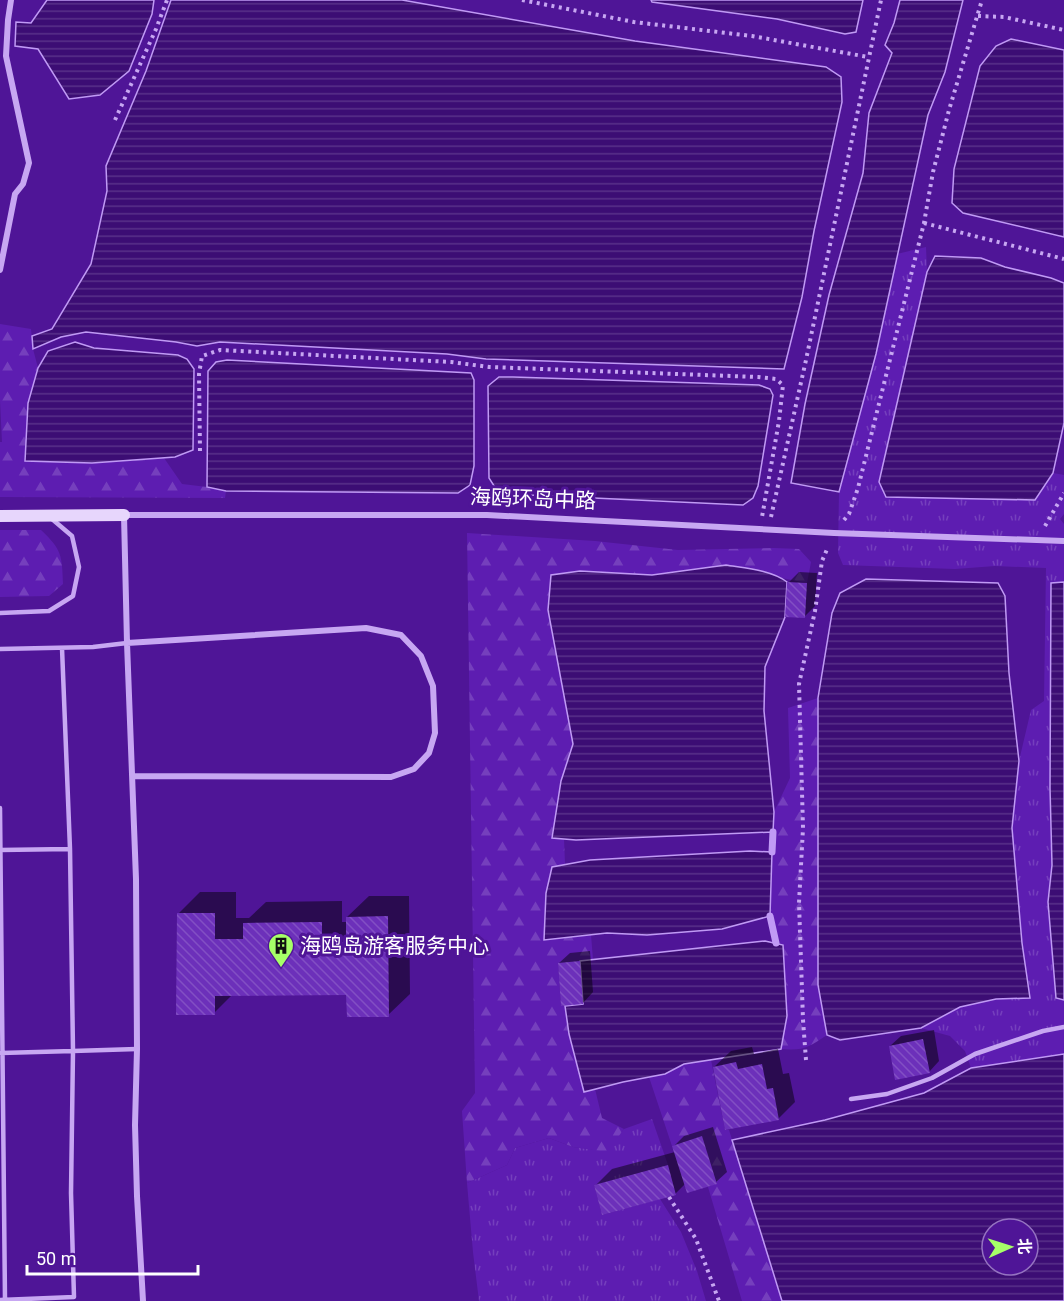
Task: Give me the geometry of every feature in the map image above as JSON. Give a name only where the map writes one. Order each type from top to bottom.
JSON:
[{"type":"street","points":[[0,270],[15,194],[22,184],[29,163],[6,56],[11,0]]},
{"type":"street","points":[[124,515],[136,879],[135,1125],[143,1301]]},
{"type":"street","name":"海鸥环岛中路","points":[[0,516],[487,515],[768,530],[1064,541]]},
{"type":"street","points":[[127,643],[366,628],[401,635],[421,656],[433,686],[435,733],[429,753],[414,769],[391,777],[133,776]]},
{"type":"lane","points":[[0,613],[49,611],[73,596],[79,567],[72,536],[48,515]]},
{"type":"lane","points":[[0,649],[93,647],[127,643]]},
{"type":"lane","points":[[0,808],[2,1300],[74,1299],[71,1193],[73,1051],[70,849],[62,648]]},
{"type":"lane","points":[[1,850],[70,849]]},
{"type":"lane","points":[[851,1099],[887,1094],[932,1078],[975,1054],[1043,1031],[1064,1027]]},
{"type":"lane","points":[[2,1053],[137,1049]]},
{"type":"path","points":[[115,120],[167,0]]},
{"type":"path","points":[[522,0],[634,22],[752,36],[868,57]]},
{"type":"path","points":[[768,530],[881,0]]},
{"type":"path","points":[[978,16],[1004,17],[1064,30]]},
{"type":"path","points":[[924,223],[1064,259]]},
{"type":"path","points":[[200,451],[199,374],[202,356],[220,350],[451,362],[489,367],[776,379],[783,385],[760,529]]},
{"type":"path","points":[[1035,540],[1064,493]]},
{"type":"path","points":[[669,1197],[696,1239],[719,1301]]},
{"type":"green space","points":[[926,247],[927,272],[879,482],[1035,500],[1053,473],[1064,475],[1064,514],[1060,519],[1064,524],[1064,582],[1051,583],[1052,865],[1048,902],[1056,998],[1064,1000],[1064,1054],[971,1068],[965,1051],[950,1036],[921,1028],[960,1007],[996,999],[1030,997],[1022,943],[1012,828],[1019,761],[1031,710],[1044,701],[1046,568],[995,566],[955,569],[843,565],[838,553],[839,492],[876,354],[897,254]]},
{"type":"green space","points":[[0,324],[31,329],[38,368],[28,403],[25,461],[92,463],[164,458],[182,484],[226,491],[225,498],[0,497],[0,442],[2,442]]},
{"type":"green space","points":[[0,530],[41,530],[60,554],[63,584],[49,596],[0,597]]},
{"type":"green space","points":[[467,533],[595,541],[678,550],[799,549],[811,562],[807,583],[726,565],[652,575],[580,571],[570,723],[573,744],[561,781],[552,837],[564,839],[565,864],[552,867],[546,893],[544,939],[591,935],[593,960],[558,963],[561,1006],[565,1006],[569,1034],[584,1091],[595,1089],[602,1118],[624,1129],[607,1152],[573,1147],[549,1138],[515,1148],[507,1165],[467,1183],[462,1111],[475,1093]]},
{"type":"green space","points":[[818,698],[818,985],[827,1035],[806,1047],[781,1049],[787,1016],[783,945],[776,943],[770,916],[774,812],[790,778],[788,708]]},
{"type":"green space","points":[[711,1060],[725,1130],[729,1130],[782,1301],[742,1301],[708,1187],[717,1183],[702,1137],[672,1146],[649,1077],[665,1074],[684,1064]]},
{"type":"green space","points":[[652,1119],[668,1165],[594,1185],[602,1215],[660,1199],[681,1232],[706,1301],[479,1301],[467,1183],[507,1165],[515,1148],[549,1138],[573,1147],[606,1151],[624,1129]]},
{"type":"shaded area","points":[[47,0],[154,0],[152,14],[129,71],[100,95],[69,99],[38,49],[15,46],[16,22],[31,23]]},
{"type":"shaded area","points":[[171,0],[402,0],[635,41],[826,67],[841,77],[842,102],[802,297],[784,369],[486,359],[447,354],[220,342],[197,346],[86,332],[61,337],[33,349],[32,336],[52,329],[91,264],[107,191],[106,166],[146,71]]},
{"type":"shaded area","points":[[651,0],[863,0],[856,32],[845,34],[777,19],[652,2]]},
{"type":"shaded area","points":[[900,0],[963,0],[945,72],[928,115],[876,354],[839,492],[791,483],[805,404],[829,295],[863,173],[869,113],[892,53],[885,45]]},
{"type":"shaded area","points":[[1011,39],[1064,50],[1064,237],[963,213],[952,203],[954,169],[980,66],[996,46]]},
{"type":"shaded area","points":[[935,256],[981,258],[1064,283],[1064,423],[1053,473],[1035,500],[886,497],[879,482],[927,272]]},
{"type":"shaded area","points":[[75,342],[94,348],[178,355],[187,359],[194,369],[193,450],[175,457],[92,463],[25,461],[28,403],[38,368],[48,351]]},
{"type":"shaded area","points":[[227,360],[471,373],[474,380],[474,466],[470,485],[458,493],[226,491],[207,487],[208,371],[216,362]]},
{"type":"shaded area","points":[[499,377],[759,385],[770,389],[773,395],[758,486],[753,498],[743,505],[507,494],[496,489],[489,478],[488,386]]},
{"type":"shaded area","points":[[726,565],[766,572],[787,582],[785,617],[765,667],[764,711],[774,812],[773,832],[576,840],[552,838],[561,781],[573,744],[548,610],[551,575],[580,571],[652,575]]},
{"type":"shaded area","points":[[866,579],[998,583],[1005,596],[1009,673],[1019,761],[1012,828],[1022,943],[1030,998],[996,999],[960,1007],[921,1028],[840,1040],[827,1035],[818,985],[818,698],[832,613],[840,593]]},
{"type":"shaded area","points":[[1064,582],[1064,1000],[1056,998],[1048,902],[1052,865],[1051,583]]},
{"type":"shaded area","points":[[750,851],[772,852],[770,916],[722,929],[647,935],[607,933],[544,940],[546,893],[552,867],[590,860]]},
{"type":"shaded area","points":[[765,941],[783,945],[787,1016],[781,1049],[684,1064],[665,1074],[584,1092],[569,1034],[565,1006],[583,1004],[580,961]]},
{"type":"shaded area","points":[[1064,1054],[1064,1301],[782,1301],[732,1140],[825,1120],[924,1093],[971,1068]]},
{"type":"building","points":[[787,582],[807,583],[805,618],[785,617]]},
{"type":"building","points":[[177,913],[215,913],[215,939],[243,939],[243,923],[322,922],[322,942],[346,942],[346,917],[388,916],[389,1017],[347,1017],[346,995],[215,996],[215,1015],[176,1015]]},
{"type":"building","points":[[580,961],[583,1004],[561,1006],[558,963]]},
{"type":"building","points":[[923,1039],[930,1073],[895,1080],[889,1046]]},
{"type":"building","points":[[736,1062],[738,1069],[762,1064],[767,1089],[773,1088],[779,1120],[725,1130],[713,1067]]},
{"type":"building","points":[[702,1136],[717,1184],[687,1193],[672,1146]]},
{"type":"building","points":[[668,1165],[676,1195],[602,1215],[594,1185]]},
{"type":"waterway","points":[[772,852],[773,832]]},
{"type":"waterway","points":[[770,916],[776,943]]},
{"type":"place","name":"海鸥岛游客服务中心","points":[[281,969]]}]
